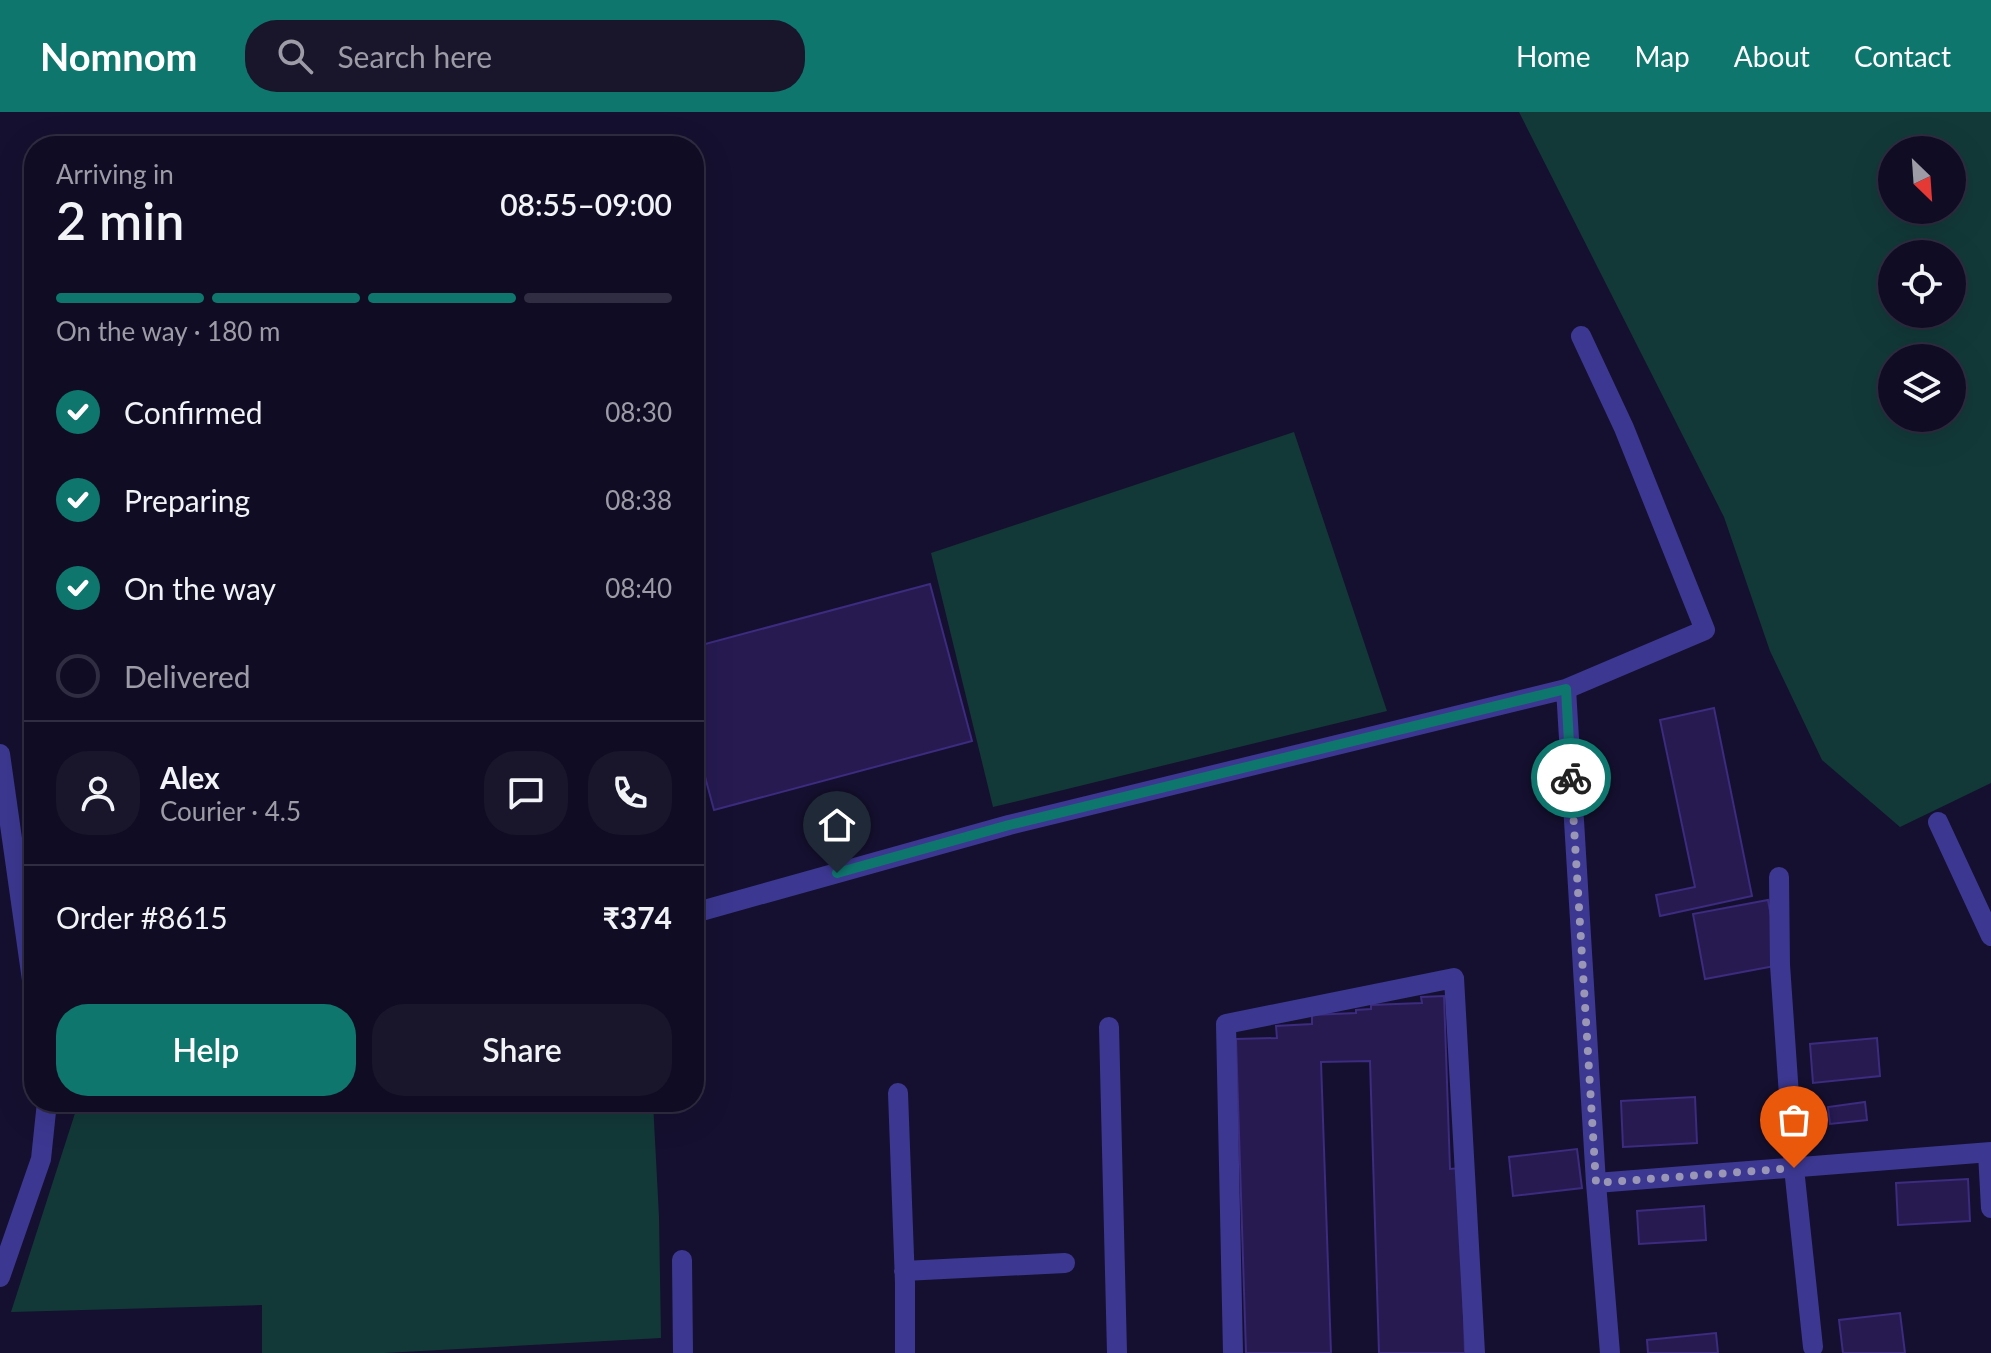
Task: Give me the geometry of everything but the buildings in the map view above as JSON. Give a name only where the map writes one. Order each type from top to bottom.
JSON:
[{"type":"street","points":[[704,910],[1009,825],[1566,689],[1705,630],[1624,428],[1581,336]]},
{"type":"street","points":[[1566,689],[1596,1183],[1610,1353]]},
{"type":"street","points":[[0,754],[24,923]]},
{"type":"street","points":[[1938,822],[1991,936]]},
{"type":"street","points":[[1779,877],[1780,965],[1794,1168],[1813,1347]]},
{"type":"street","points":[[1233,1353],[1226,1024],[1454,978],[1475,1353]]},
{"type":"street","points":[[1109,1027],[1117,1353]]},
{"type":"street","points":[[898,1093],[905,1353]]},
{"type":"street","points":[[0,1277],[41,1159],[46,1112]]},
{"type":"street","points":[[1596,1183],[1989,1152],[1991,1208]]},
{"type":"street","points":[[682,1260],[683,1353]]},
{"type":"street","points":[[904,1271],[1065,1263]]},
{"type":"green space","points":[[1519,112],[1991,112],[1991,783],[1900,827],[1822,760],[1770,651],[1724,517]]},
{"type":"green space","points":[[1294,432],[1387,711],[993,807],[931,553]]},
{"type":"green space","points":[[75,1112],[654,1112],[661,1338],[384,1353],[262,1353],[262,1305],[11,1312]]},
{"type":"way so far","points":[[1571,778],[1596,1183],[1794,1168]]},
{"type":"route","points":[[837,873],[1009,825],[1566,689],[1571,778]]}]
